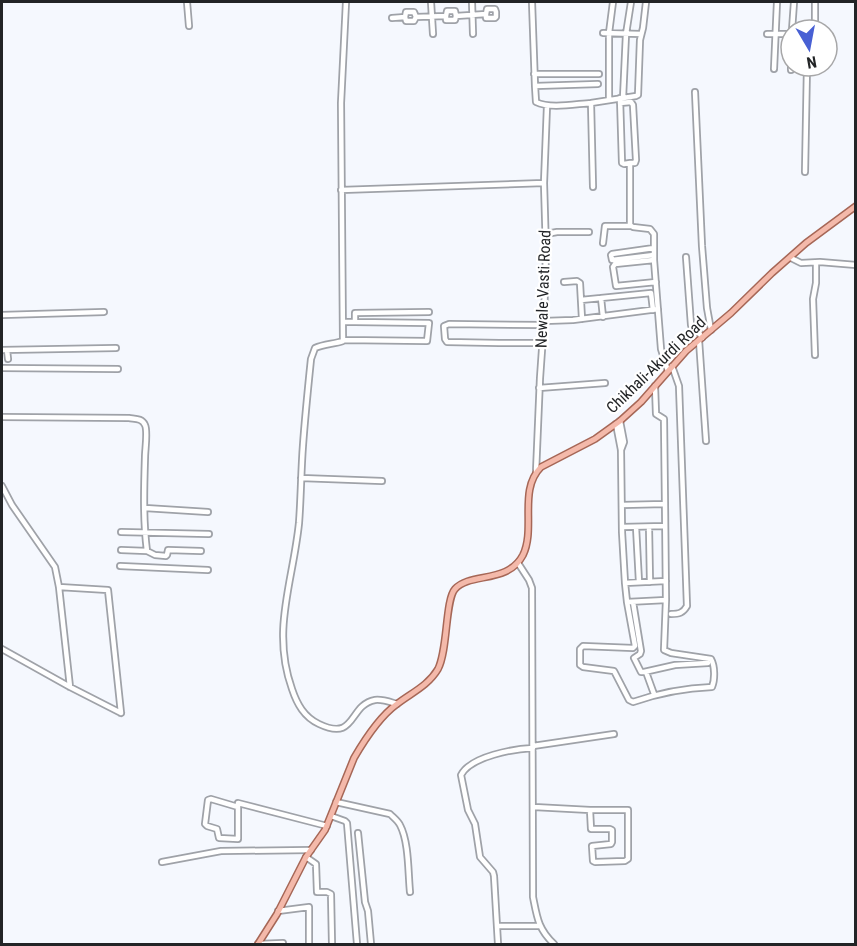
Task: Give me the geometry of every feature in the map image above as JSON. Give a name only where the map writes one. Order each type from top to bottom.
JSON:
[{"type":"main road","name":"Chikhali-Akurdi Road","points":[[536,472],[541,467],[595,439],[618,422],[641,402],[686,351],[812,238],[855,206]]},
{"type":"main road","points":[[258,944],[306,857],[327,826],[360,748],[384,716],[429,681],[441,663],[454,590],[464,583],[500,574],[518,563],[526,546],[531,486],[536,472]]},
{"type":"street","points":[[187,2],[189,26]]},
{"type":"street","points":[[343,340],[341,103],[346,2]]},
{"type":"street","points":[[431,2],[433,34]]},
{"type":"street","points":[[472,2],[473,34]]},
{"type":"street","points":[[532,2],[537,103],[547,106],[609,100],[621,100],[632,102],[636,160],[635,163],[624,164],[622,162],[621,100],[631,2]]},
{"type":"street","points":[[609,100],[609,33],[613,2]]},
{"type":"street","points":[[621,100],[638,94],[641,34],[646,2]]},
{"type":"street","points":[[774,69],[777,2]]},
{"type":"street","points":[[793,18],[794,2]]},
{"type":"street","points":[[815,2],[815,18]]},
{"type":"street","points":[[392,18],[405,17],[406,21],[414,21],[416,17],[446,16],[447,20],[455,20],[456,16],[486,14]]},
{"type":"street","points":[[603,33],[641,34]]},
{"type":"street","points":[[767,34],[776,34]]},
{"type":"street","points":[[534,74],[599,74]]},
{"type":"street","points":[[805,172],[807,78]]},
{"type":"street","points":[[535,86],[598,84]]},
{"type":"street","points":[[695,92],[702,246],[711,330]]},
{"type":"street","points":[[591,103],[593,187]]},
{"type":"street","name":"Newale Vasti Road","points":[[536,472],[544,323],[546,234],[544,183],[547,106]]},
{"type":"street","points":[[630,163],[629,222],[631,226]]},
{"type":"street","points":[[341,190],[544,183]]},
{"type":"street","points":[[603,243],[605,226],[631,226],[653,231],[655,309]]},
{"type":"street","points":[[546,234],[589,232]]},
{"type":"street","points":[[654,248],[611,255],[612,260],[654,257]]},
{"type":"street","points":[[654,257],[615,264],[613,267],[616,286],[656,282]]},
{"type":"street","points":[[686,257],[691,325],[692,328],[697,329],[700,339],[706,441]]},
{"type":"street","points":[[791,258],[801,263],[855,265]]},
{"type":"street","points":[[814,355],[813,305],[816,262]]},
{"type":"street","points":[[564,282],[579,282],[582,319]]},
{"type":"street","points":[[581,300],[651,293],[661,349],[679,386],[687,606],[680,614],[671,614]]},
{"type":"street","points":[[602,298],[603,317]]},
{"type":"street","points":[[542,343],[447,342],[444,326],[449,324],[544,323],[655,309]]},
{"type":"street","points":[[2,315],[104,312]]},
{"type":"street","points":[[343,313],[429,312]]},
{"type":"street","points":[[355,313],[355,322]]},
{"type":"street","points":[[344,322],[429,323],[427,341],[343,340],[321,345],[312,352],[298,529],[290,571],[283,628],[283,651],[296,701],[310,719],[320,724],[333,729],[344,728],[349,725],[360,709],[372,700],[378,699],[397,704]]},
{"type":"street","points":[[8,359],[4,350],[116,348]]},
{"type":"street","points":[[2,368],[118,369]]},
{"type":"street","points":[[539,388],[605,383]]},
{"type":"street","points":[[630,602],[634,648],[583,646],[580,650],[580,665],[616,672],[632,701],[669,691],[712,687],[713,664],[711,659],[664,650],[666,581],[664,420],[656,414],[655,386]]},
{"type":"street","points":[[2,417],[140,419],[146,428],[145,532],[147,550]]},
{"type":"street","points":[[618,422],[624,442],[621,450],[625,583],[641,651],[634,658],[641,672],[675,664],[708,663]]},
{"type":"street","points":[[302,478],[382,481]]},
{"type":"street","points":[[2,486],[14,508],[55,567],[70,687]]},
{"type":"street","points":[[622,505],[665,504]]},
{"type":"street","points":[[145,508],[208,512]]},
{"type":"street","points":[[649,526],[650,582]]},
{"type":"street","points":[[622,527],[665,526]]},
{"type":"street","points":[[636,527],[639,582]]},
{"type":"street","points":[[121,532],[209,534]]},
{"type":"street","points":[[121,550],[147,550],[155,555],[166,556],[168,550],[201,551]]},
{"type":"street","points":[[518,563],[532,588],[533,897],[540,926],[551,943]]},
{"type":"street","points":[[120,566],[208,570]]},
{"type":"street","points":[[625,583],[666,581]]},
{"type":"street","points":[[2,649],[121,713],[108,590],[59,587]]},
{"type":"street","points":[[630,602],[666,600]]},
{"type":"street","points":[[646,672],[654,694]]},
{"type":"street","points":[[498,945],[494,876],[480,857],[476,824],[468,810],[462,773],[465,769],[492,755],[614,734]]},
{"type":"street","points":[[238,807],[208,800],[205,824],[217,829],[219,838],[238,839],[238,807],[238,803],[240,803],[327,826]]},
{"type":"street","points":[[336,802],[390,814],[396,819],[404,835],[411,892]]},
{"type":"street","points":[[534,807],[628,810],[628,859],[625,861],[592,861],[592,846],[611,844],[612,830],[591,829],[590,810]]},
{"type":"street","points":[[331,816],[347,823],[357,945]]},
{"type":"street","points":[[357,833],[371,945]]},
{"type":"street","points":[[162,862],[221,851],[311,850]]},
{"type":"street","points":[[306,857],[316,864],[316,891],[319,901]]},
{"type":"street","points":[[318,893],[331,894],[332,945]]},
{"type":"street","points":[[278,911],[309,907],[309,945]]},
{"type":"street","points":[[497,926],[540,926]]},
{"type":"street","points":[[258,944],[283,943]]}]
